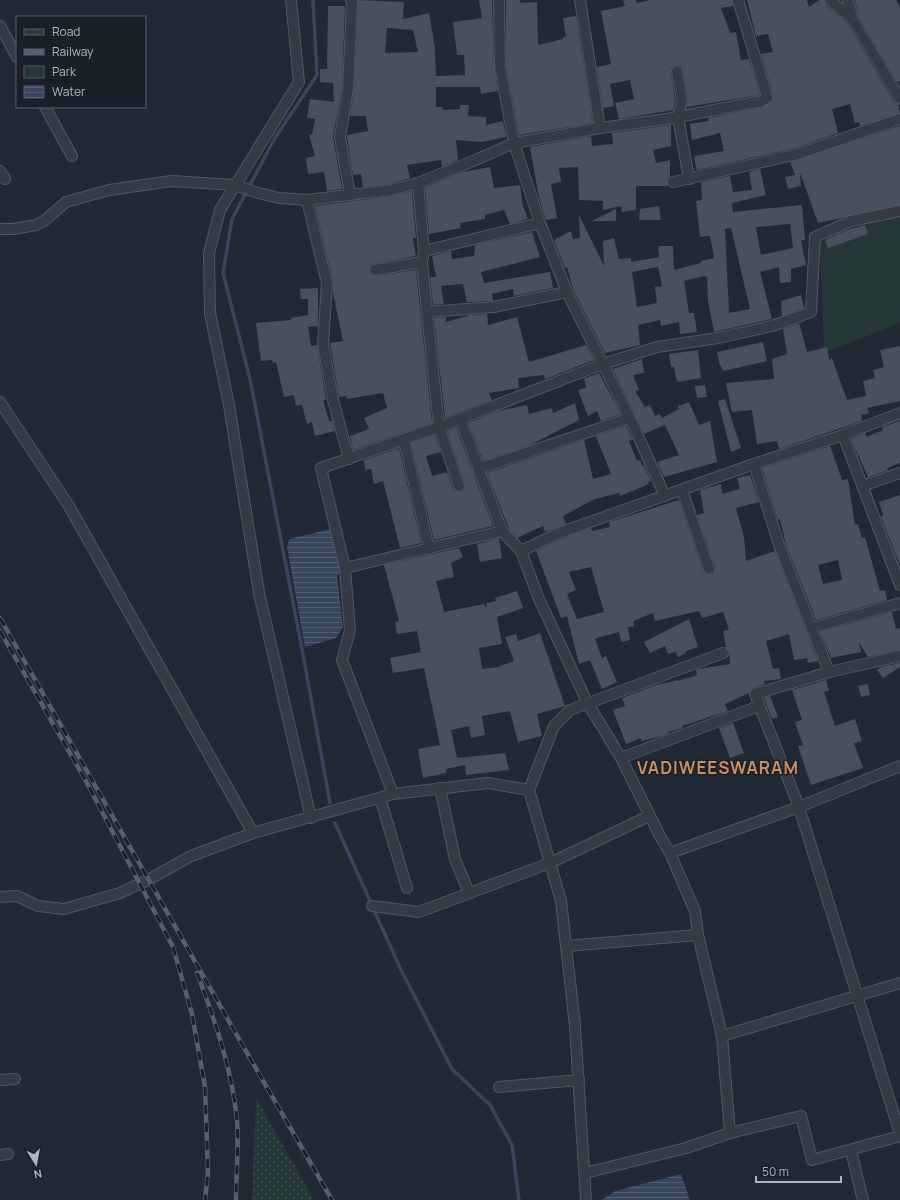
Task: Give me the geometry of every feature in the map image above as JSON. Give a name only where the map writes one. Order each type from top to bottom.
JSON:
[{"type":"street","points":[[291,0],[299,82],[245,189],[220,210],[209,253],[210,313],[229,405],[259,593],[311,818]]},
{"type":"street","points":[[350,195],[340,137],[348,90],[351,0]]},
{"type":"street","points":[[499,0],[500,67],[514,143],[540,223],[567,292],[630,418],[665,496]]},
{"type":"street","points":[[580,0],[600,128]]},
{"type":"street","points":[[0,229],[13,229],[36,225],[66,202],[109,190],[171,180],[245,189],[279,198],[307,200],[391,190],[418,183],[514,143],[600,128],[678,117],[762,101],[766,98],[738,0]]},
{"type":"street","points":[[830,0],[853,20]]},
{"type":"street","points":[[848,0],[853,20],[900,99]]},
{"type":"street","points":[[0,26],[16,55]]},
{"type":"street","points":[[677,71],[682,100],[678,117],[689,179]]},
{"type":"street","points":[[46,108],[72,156]]},
{"type":"street","points":[[673,182],[798,154],[900,118]]},
{"type":"street","points":[[418,183],[424,251],[422,262],[440,427],[459,486]]},
{"type":"street","points":[[307,200],[327,283],[323,344],[333,400],[350,459]]},
{"type":"street","points":[[393,794],[342,660],[350,630],[345,568],[321,468],[440,427],[603,364],[657,347],[718,338],[772,326],[811,312],[815,237],[851,221],[900,211]]},
{"type":"street","points":[[424,251],[540,223]]},
{"type":"street","points":[[375,270],[422,262]]},
{"type":"street","points":[[427,312],[494,307],[567,292]]},
{"type":"street","points":[[0,402],[69,506],[253,833]]},
{"type":"street","points":[[521,550],[559,533],[754,464],[843,435],[900,413]]},
{"type":"street","points":[[478,469],[630,418]]},
{"type":"street","points":[[460,419],[502,531],[521,550],[540,599],[588,704],[620,758],[649,816],[670,853],[695,911],[698,935],[722,1036],[730,1133]]},
{"type":"street","points":[[843,435],[900,585]]},
{"type":"street","points":[[404,440],[429,548]]},
{"type":"street","points":[[754,464],[779,545],[829,672]]},
{"type":"street","points":[[862,486],[900,472]]},
{"type":"street","points":[[682,490],[709,569]]},
{"type":"street","points":[[345,568],[502,531]]},
{"type":"street","points":[[812,628],[900,603]]},
{"type":"street","points":[[586,1200],[576,1026],[561,901],[528,790],[554,726],[570,710],[723,653]]},
{"type":"street","points":[[585,1173],[686,1148],[730,1133],[801,1116],[812,1160],[851,1151],[900,1135],[799,807],[755,694],[829,672],[900,656]]},
{"type":"street","points":[[620,758],[759,706]]},
{"type":"street","points":[[670,853],[799,807],[900,766]]},
{"type":"street","points":[[0,897],[17,896],[38,906],[64,909],[120,893],[148,880],[191,856],[253,833],[393,794],[488,783],[528,790]]},
{"type":"street","points":[[440,788],[455,859],[469,893]]},
{"type":"street","points":[[380,798],[407,888]]},
{"type":"street","points":[[372,906],[419,912],[550,863],[649,816]]},
{"type":"street","points":[[566,946],[698,935]]},
{"type":"street","points":[[722,1036],[900,983]]},
{"type":"street","points":[[0,1080],[15,1079]]},
{"type":"street","points":[[499,1087],[579,1080]]},
{"type":"street","points":[[851,1151],[863,1200]]},
{"type":"green space","points":[[900,214],[900,323],[824,353],[820,243],[866,224]]},
{"type":"green space","points":[[256,1098],[314,1200],[252,1200]]},
{"type":"water","points":[[331,529],[342,570],[337,576],[343,627],[336,638],[305,647],[287,547],[289,539]]},
{"type":"water","points":[[681,1174],[690,1200],[602,1200],[615,1191]]},
{"type":"building","points":[[358,0],[404,2],[403,19],[429,13],[435,48],[436,76],[465,75],[464,55],[457,55],[453,22],[482,18],[479,0],[492,0],[494,67],[498,91],[481,94],[480,87],[436,87],[436,107],[442,107],[443,110],[460,109],[460,105],[469,105],[468,116],[486,117],[486,125],[503,121],[506,137],[481,142],[456,140],[458,160],[442,167],[441,160],[407,165],[410,178],[390,184],[363,187],[361,174],[353,175],[347,137],[347,135],[368,131],[366,116],[350,116],[354,89]],"holes":[[[387,28],[413,30],[418,52],[385,53]]]},
{"type":"building","points":[[506,0],[520,0],[520,3],[537,2],[538,45],[566,37],[563,18],[576,16],[593,123],[519,135],[506,66]]},
{"type":"building","points":[[623,0],[636,0],[637,3],[650,0],[732,0],[733,6],[721,8],[730,33],[736,32],[741,60],[749,59],[760,95],[687,107],[688,99],[683,70],[680,65],[676,65],[671,68],[675,100],[673,110],[619,119],[615,103],[634,99],[630,80],[610,84],[614,106],[603,108],[597,67],[611,64],[601,11],[625,6]]},
{"type":"building","points":[[747,0],[807,0],[809,7],[819,0],[824,0],[826,5],[848,24],[894,102],[898,105],[900,113],[860,126],[859,122],[855,123],[850,104],[832,109],[838,133],[796,148],[697,170],[694,159],[695,156],[724,151],[720,133],[692,140],[690,124],[709,121],[708,118],[763,107],[773,100],[772,91],[761,54],[773,52],[768,34],[756,36]]},
{"type":"building","points":[[855,0],[896,0],[900,8],[900,81],[897,82],[859,18]]},
{"type":"building","points":[[328,6],[345,6],[342,88],[333,137],[342,189],[327,191],[324,172],[308,174],[306,158],[315,156],[309,135],[312,134],[315,119],[307,118],[310,99],[334,102],[333,83],[320,82],[320,69],[327,69]]},
{"type":"building","points":[[671,125],[671,146],[653,150],[656,163],[670,160],[670,177],[667,180],[668,186],[636,186],[636,210],[622,212],[621,206],[603,210],[603,201],[579,200],[578,167],[559,168],[561,182],[551,184],[557,218],[546,220],[539,198],[530,147],[591,136],[592,146],[613,144],[612,133]]},
{"type":"building","points":[[900,126],[900,205],[818,223],[801,175],[801,186],[788,189],[785,177],[795,175],[790,162]]},
{"type":"building","points":[[490,167],[494,188],[520,185],[523,206],[528,219],[510,224],[504,210],[485,215],[485,219],[460,223],[461,228],[429,234],[425,187],[462,172]]},
{"type":"building","points":[[760,169],[766,195],[732,203],[733,212],[802,205],[805,240],[801,240],[806,265],[791,269],[791,282],[780,283],[779,267],[760,272],[772,319],[714,332],[708,301],[707,277],[704,276],[684,281],[689,313],[694,313],[697,332],[680,334],[679,322],[661,326],[660,320],[638,325],[640,345],[605,353],[573,289],[567,267],[565,268],[554,240],[571,231],[573,239],[580,238],[579,215],[604,266],[603,241],[614,238],[619,259],[631,258],[631,262],[659,257],[658,246],[673,246],[674,270],[701,263],[701,261],[714,258],[710,236],[700,237],[696,201],[702,200],[701,182],[730,176],[733,192],[752,190],[749,172]],"holes":[[[790,224],[793,248],[761,255],[756,227]],[[731,228],[750,309],[729,313],[725,229]],[[658,267],[662,286],[655,287],[657,303],[637,307],[632,272]]]},
{"type":"building","points":[[412,191],[416,238],[413,238],[416,256],[374,264],[371,265],[369,271],[370,274],[376,276],[416,270],[432,423],[353,450],[350,436],[369,429],[364,418],[387,408],[383,393],[347,399],[346,396],[339,397],[330,343],[343,341],[333,293],[333,281],[315,206],[392,196]]},
{"type":"building","points":[[659,206],[661,220],[639,220],[640,209]]},
{"type":"building","points":[[616,209],[616,221],[592,221]]},
{"type":"building","points":[[865,225],[868,234],[828,248],[825,240],[847,230]]},
{"type":"building","points":[[532,232],[540,257],[481,272],[484,283],[550,272],[553,288],[514,296],[513,289],[492,294],[493,301],[467,302],[463,284],[441,286],[444,304],[433,305],[430,277],[436,277],[432,256],[451,251],[452,259],[474,256],[475,245]]},
{"type":"building","points":[[318,288],[318,326],[308,327],[311,346],[317,345],[326,400],[323,400],[329,421],[332,421],[335,431],[315,436],[312,422],[307,424],[302,405],[296,406],[294,395],[284,397],[276,362],[273,363],[272,360],[261,361],[256,323],[291,320],[291,318],[308,315],[308,299],[301,299],[300,289]]},
{"type":"building","points":[[801,295],[804,308],[782,316],[781,301]]},
{"type":"building","points":[[487,314],[488,325],[517,317],[529,362],[586,345],[594,360],[545,379],[544,375],[518,378],[519,388],[489,393],[492,400],[445,418],[434,318],[446,317],[446,322],[470,315]]},
{"type":"building","points":[[799,323],[807,352],[827,347],[829,360],[832,358],[847,400],[866,396],[863,381],[875,378],[873,370],[884,367],[880,350],[900,346],[900,401],[867,408],[869,413],[861,415],[862,421],[779,449],[777,441],[757,444],[752,410],[732,412],[726,383],[774,379],[772,359],[787,354],[783,329]]},
{"type":"building","points":[[763,342],[767,361],[723,371],[720,366],[717,352]]},
{"type":"building","points":[[698,350],[701,378],[677,382],[674,367],[671,367],[669,354]]},
{"type":"building","points":[[642,359],[644,373],[633,375],[639,390],[635,391],[645,407],[650,405],[655,416],[660,414],[662,418],[679,409],[678,406],[689,402],[699,425],[710,421],[717,462],[664,477],[657,462],[679,455],[665,425],[644,434],[613,369]]},
{"type":"building","points":[[599,373],[621,414],[601,421],[597,411],[588,416],[578,390],[586,388],[584,379]]},
{"type":"building","points":[[705,385],[707,397],[697,398],[695,386]]},
{"type":"building","points":[[725,399],[741,448],[731,452],[718,401]]},
{"type":"building","points":[[575,403],[579,420],[530,445],[483,461],[468,423],[498,411],[527,405],[529,414],[552,408],[553,413]]},
{"type":"building","points":[[900,421],[900,463],[887,468],[888,470],[868,477],[851,439],[865,433],[866,437],[883,430],[882,427]]},
{"type":"building","points":[[626,426],[633,440],[629,441],[637,461],[640,460],[651,481],[648,482],[649,484],[620,496],[619,493],[595,499],[563,516],[566,524],[545,532],[543,526],[517,538],[509,529],[487,473],[584,440],[593,479],[611,474],[596,436]]},
{"type":"building","points":[[456,427],[493,526],[434,540],[411,443],[435,435],[441,452],[426,456],[432,476],[447,472],[454,491],[461,492],[465,488],[465,484],[447,431]]},
{"type":"building","points":[[830,446],[842,480],[848,479],[855,525],[858,524],[862,538],[865,537],[880,591],[885,590],[887,600],[816,620],[786,545],[780,519],[778,520],[762,468]],"holes":[[[838,560],[842,580],[823,584],[818,565]]]},
{"type":"building","points":[[399,448],[421,543],[400,548],[383,481],[374,484],[371,469],[365,470],[364,460]]},
{"type":"building","points":[[750,475],[759,502],[736,508],[744,537],[746,561],[775,551],[818,661],[808,663],[807,658],[794,660],[789,634],[766,641],[773,669],[779,668],[781,679],[764,681],[765,684],[753,688],[749,693],[725,704],[728,711],[682,726],[683,728],[668,732],[669,733],[662,736],[641,741],[641,738],[626,744],[613,710],[625,706],[622,698],[656,685],[678,681],[697,675],[696,670],[698,669],[730,664],[729,651],[726,648],[723,631],[729,630],[723,612],[702,618],[699,611],[655,621],[653,613],[633,621],[634,626],[628,627],[630,640],[621,642],[619,632],[595,639],[602,658],[606,656],[617,682],[602,689],[590,660],[579,664],[567,616],[561,618],[536,551],[561,539],[591,528],[592,531],[610,527],[609,522],[679,500],[703,571],[707,575],[711,575],[715,571],[715,567],[697,515],[704,513],[700,490],[721,484],[722,494],[740,489],[737,478]],"holes":[[[591,567],[604,612],[577,619],[567,594],[576,590],[569,572]]]},
{"type":"building","points":[[900,495],[899,563],[881,516],[883,515],[879,502]]},
{"type":"building","points":[[499,538],[502,558],[480,562],[477,544]]},
{"type":"building","points":[[459,548],[463,557],[451,563],[454,577],[436,581],[444,612],[484,604],[486,608],[487,603],[496,601],[495,598],[517,591],[523,608],[497,617],[502,644],[479,648],[482,669],[498,667],[514,661],[505,637],[516,634],[518,641],[540,633],[565,706],[537,714],[542,736],[518,742],[510,711],[482,716],[485,735],[471,738],[469,726],[451,730],[457,758],[505,753],[509,770],[466,775],[465,765],[446,769],[446,773],[423,778],[418,749],[440,745],[424,668],[393,673],[390,658],[421,652],[417,631],[397,634],[395,622],[399,621],[384,565]]},
{"type":"building","points":[[892,612],[896,629],[900,628],[900,650],[868,657],[859,643],[861,652],[831,658],[820,632]]},
{"type":"building","points":[[689,619],[698,647],[686,651],[686,653],[678,657],[676,652],[668,654],[665,646],[650,653],[644,642]]},
{"type":"building","points":[[900,663],[900,667],[883,678],[877,670],[881,667]]},
{"type":"building","points":[[826,680],[829,690],[824,692],[835,726],[855,719],[862,741],[854,743],[863,768],[811,785],[798,746],[803,745],[795,722],[802,720],[792,690]]},
{"type":"building","points":[[868,684],[870,695],[861,697],[858,686]]},
{"type":"building","points":[[770,696],[778,717],[772,719],[764,698]]},
{"type":"building","points":[[733,723],[744,753],[730,758],[719,728]]},
{"type":"waterway","points":[[313,0],[317,75],[275,138],[232,219],[223,273],[250,379],[330,803]]},
{"type":"waterway","points":[[335,823],[401,970],[452,1069],[490,1105],[512,1145],[519,1200]]},
{"type":"railway","points":[[0,618],[332,1200]]},
{"type":"railway","points":[[0,631],[87,783],[173,947],[192,1014],[205,1087],[208,1172],[205,1200]]},
{"type":"railway","points":[[197,973],[222,1045],[235,1101],[238,1140],[236,1200]]},
{"type":"district","name":"VADIWEESWARAM","points":[[718,768]]}]
